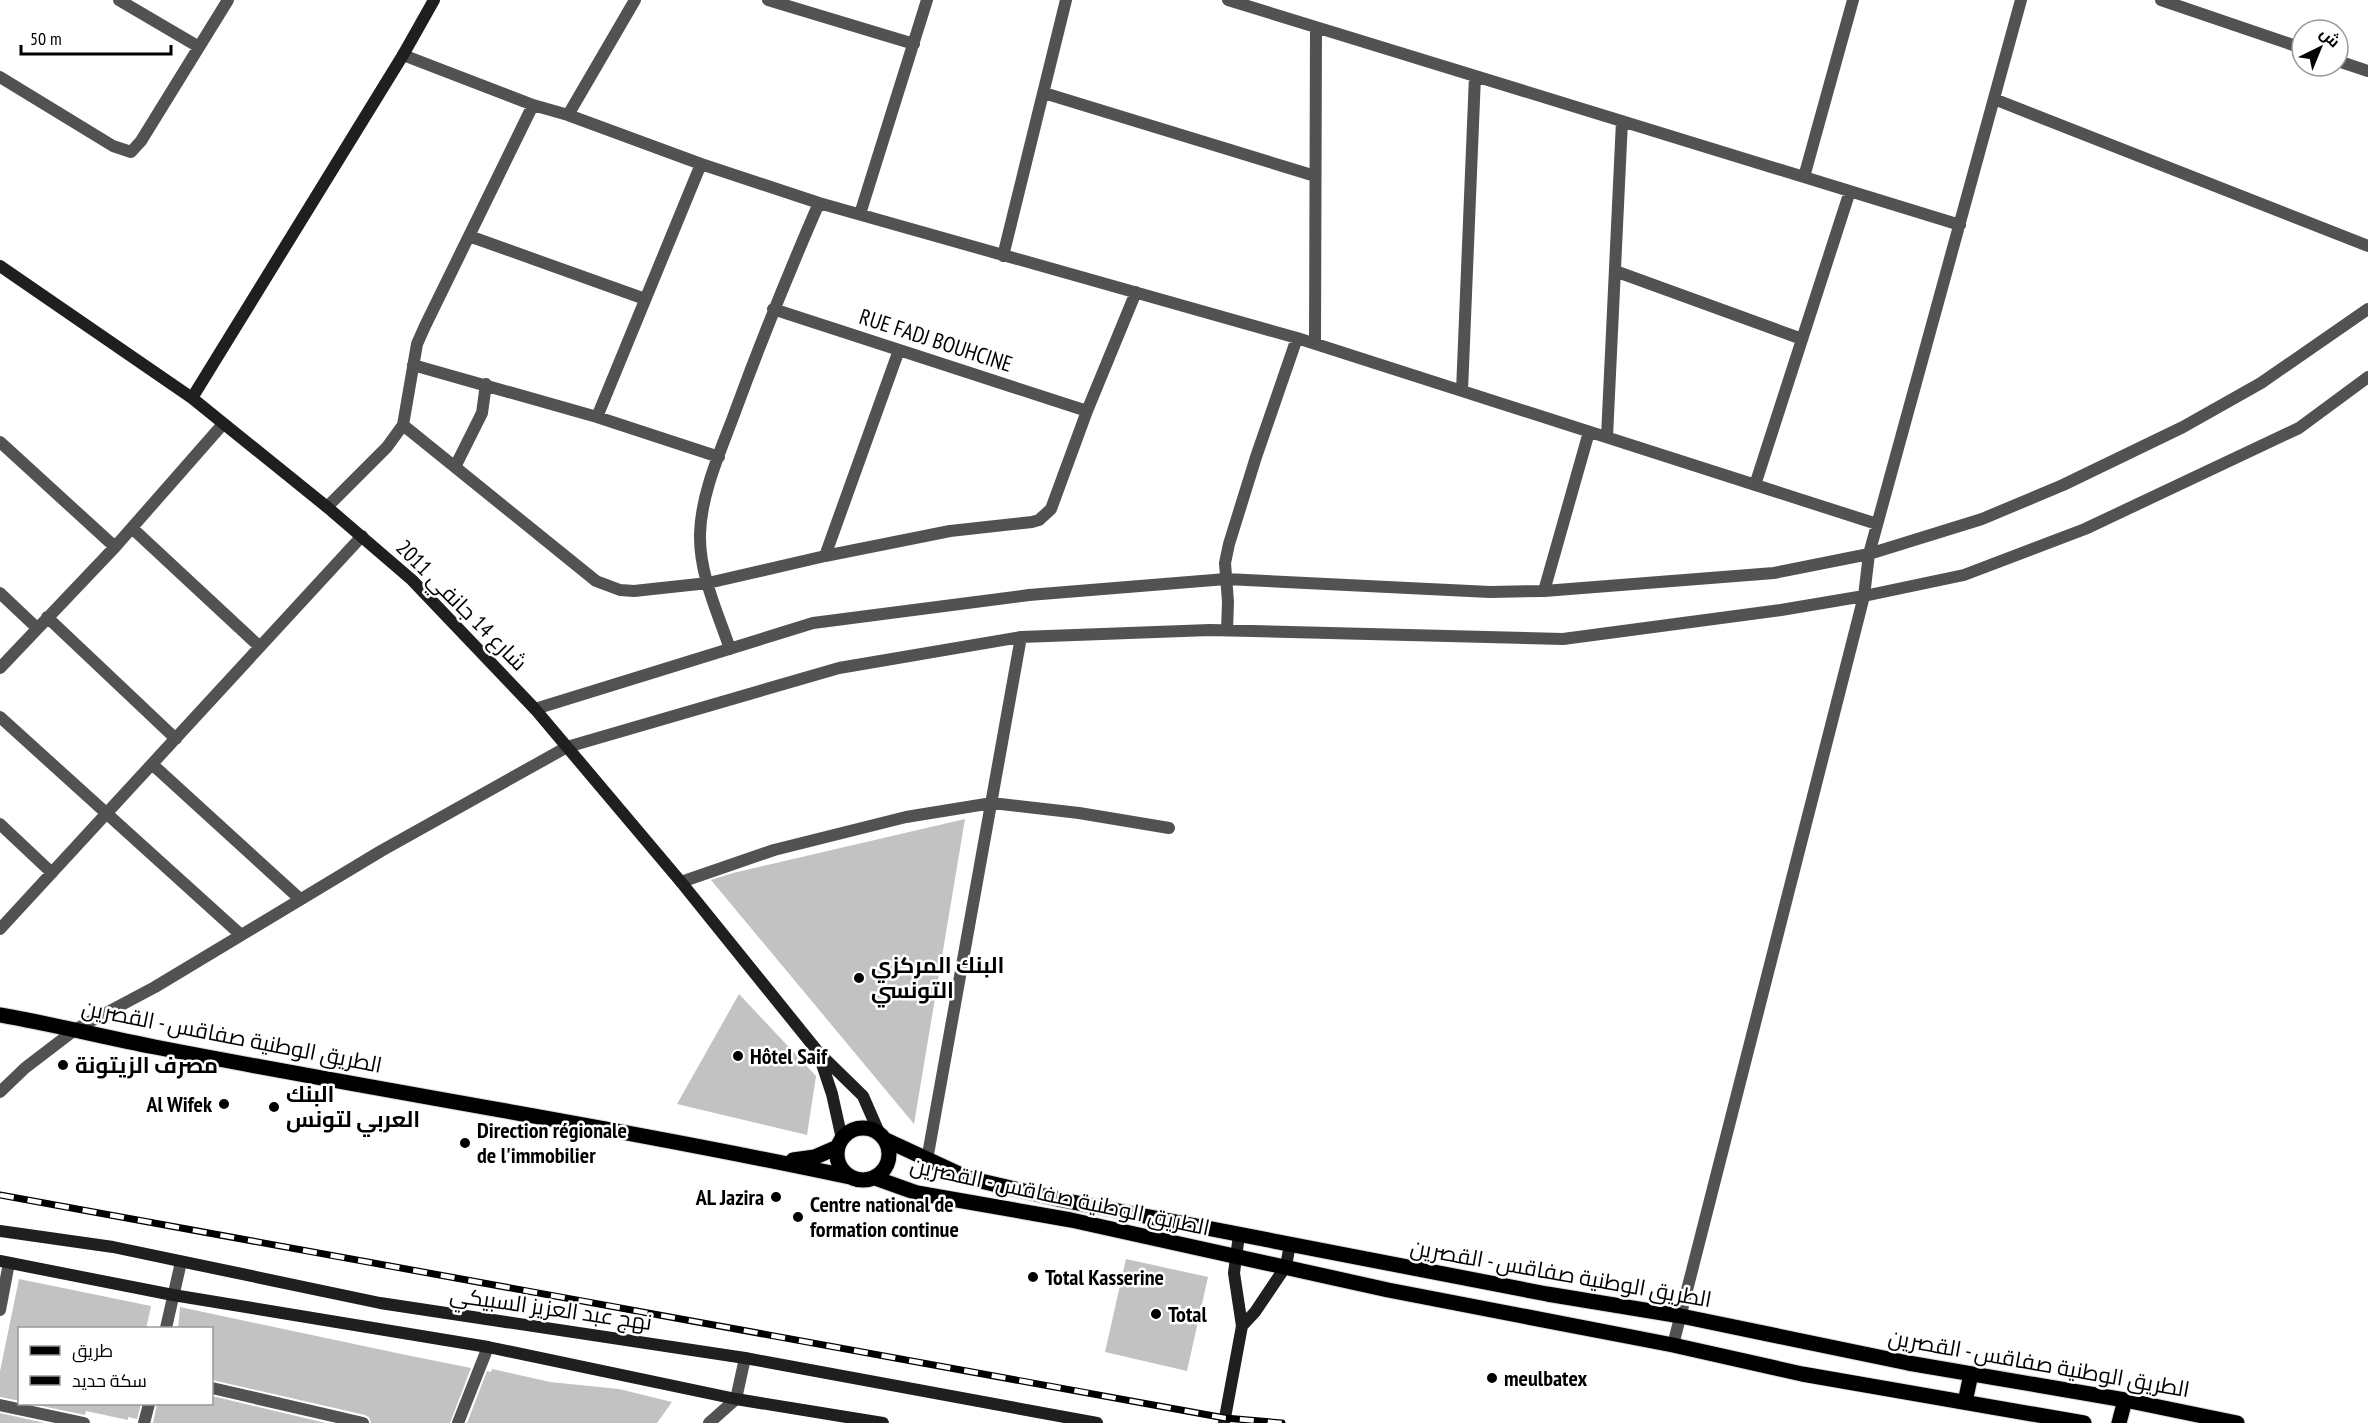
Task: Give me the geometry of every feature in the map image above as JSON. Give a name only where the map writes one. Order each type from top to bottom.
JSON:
[{"type":"main road","name":"الطريق الوطنية صفاقس - القصرين","points":[[0,1015],[76,1029],[153,1047],[570,1121],[850,1177]]},
{"type":"main road","points":[[855,1129],[872,1130],[883,1137],[890,1157],[887,1165],[876,1178],[867,1180],[850,1177],[839,1164],[840,1143],[855,1129]]},
{"type":"main road","name":"الطريق الوطنية صفاقس - القصرين","points":[[883,1137],[952,1172],[1062,1200],[1547,1294],[1682,1316],[1796,1341],[2125,1400],[2237,1423]]},
{"type":"main road","name":"الطريق الوطنية صفاقس - القصرين","points":[[774,1161],[815,1157],[840,1143]]},
{"type":"main road","name":"الطريق الوطنية صفاقس - القصرين","points":[[876,1178],[917,1192],[1071,1220],[1504,1314],[1674,1346],[1802,1374],[2084,1423]]},
{"type":"main road","points":[[1965,1402],[1971,1374]]},
{"type":"main road","points":[[2119,1423],[2125,1400]]},
{"type":"street","points":[[118,0],[199,47]]},
{"type":"street","points":[[0,77],[113,146],[131,152],[141,141],[228,0]]},
{"type":"street","points":[[192,398],[403,55],[434,0]]},
{"type":"street","points":[[568,115],[635,0]]},
{"type":"street","points":[[769,0],[914,44]]},
{"type":"street","points":[[860,214],[927,0]]},
{"type":"street","points":[[1003,256],[1066,0]]},
{"type":"street","points":[[1228,0],[1960,225]]},
{"type":"street","points":[[1804,177],[1853,0]]},
{"type":"street","points":[[1674,1346],[1864,596],[1869,554],[2021,0]]},
{"type":"street","points":[[2161,0],[2290,44]]},
{"type":"street","points":[[1315,343],[1316,27]]},
{"type":"street","points":[[403,55],[533,105],[568,115],[700,164],[819,203],[1315,343],[1877,524]]},
{"type":"street","points":[[2350,65],[2368,71]]},
{"type":"street","points":[[1462,391],[1475,76]]},
{"type":"street","points":[[1044,93],[1315,176]]},
{"type":"street","points":[[1994,99],[2368,246]]},
{"type":"street","points":[[327,507],[387,447],[403,426],[410,397],[417,344],[533,105]]},
{"type":"street","points":[[1606,437],[1622,121]]},
{"type":"street","points":[[597,417],[700,164]]},
{"type":"street","points":[[1755,485],[1850,191]]},
{"type":"street","points":[[730,649],[708,583],[700,535],[704,507],[718,457],[773,309],[819,203]]},
{"type":"street","points":[[469,236],[645,299]]},
{"type":"street","name":"شارع 14 جانفي 2011","points":[[0,266],[192,398],[327,507],[412,580],[489,658],[535,709],[681,882],[819,1053],[864,1096],[883,1137]]},
{"type":"street","points":[[1615,271],[1802,339]]},
{"type":"street","points":[[403,426],[585,573],[607,586],[634,591],[708,583],[825,555],[950,531],[1039,520],[1051,509],[1086,411],[1136,292]]},
{"type":"street","name":"RUE FADJ BOUHCINE","points":[[773,309],[1086,411]]},
{"type":"street","points":[[535,709],[813,623],[1029,595],[1226,579],[1478,592],[1544,591],[1774,573],[1869,554],[2002,510],[2063,485],[2183,427],[2261,383],[2368,309]]},
{"type":"street","points":[[1227,630],[1228,602],[1225,563],[1256,457],[1297,338]]},
{"type":"street","points":[[825,555],[899,350]]},
{"type":"street","points":[[413,365],[597,417],[718,457]]},
{"type":"street","points":[[0,1092],[25,1068],[76,1029],[155,987],[300,899],[567,747],[839,668],[1021,637],[1227,630],[1563,639],[1781,610],[1864,596],[1964,575],[2085,529],[2299,428],[2368,377]]},
{"type":"street","points":[[455,467],[482,413],[486,384]]},
{"type":"street","points":[[0,668],[115,547],[224,424]]},
{"type":"street","points":[[1544,591],[1589,432]]},
{"type":"street","points":[[0,442],[115,547]]},
{"type":"street","points":[[132,528],[260,648]]},
{"type":"street","points":[[0,929],[362,536]]},
{"type":"street","points":[[0,593],[37,628]]},
{"type":"street","points":[[47,617],[176,738]]},
{"type":"street","points":[[927,1160],[1021,637]]},
{"type":"street","points":[[0,717],[241,934]]},
{"type":"street","points":[[152,764],[300,899]]},
{"type":"street","points":[[681,882],[774,850],[906,817],[992,803],[1079,813],[1169,828]]},
{"type":"street","points":[[0,824],[52,873]]},
{"type":"street","name":"شارع 14 جانفي 2011","points":[[819,1053],[832,1094],[840,1143]]},
{"type":"street","name":"نهج عبد العزيز السبيكي","points":[[0,1231],[112,1247],[380,1303],[745,1358],[1097,1423]]},
{"type":"street","points":[[1224,1423],[1242,1326],[1236,1294],[1235,1256],[1239,1235]]},
{"type":"street","points":[[1242,1326],[1255,1312],[1286,1266],[1290,1244]]},
{"type":"street","points":[[0,1310],[5,1262]]},
{"type":"street","name":"نهج عبد العزيز السبيكي","points":[[5,1262],[173,1295],[488,1347],[736,1399],[883,1423]]},
{"type":"street","points":[[166,1327],[181,1262]]},
{"type":"street","points":[[458,1423],[488,1347]]},
{"type":"street","points":[[709,1423],[736,1399],[745,1358]]},
{"type":"street","points":[[213,1388],[363,1423]]},
{"type":"street","points":[[0,1405],[84,1423]]},
{"type":"street","points":[[144,1423],[149,1405]]},
{"type":"building","points":[[965,819],[914,1124],[711,880]]},
{"type":"building","points":[[739,994],[816,1076],[807,1135],[677,1104]]},
{"type":"building","points":[[1126,1259],[1208,1277],[1187,1371],[1105,1352]]},
{"type":"building","points":[[19,1279],[151,1306],[146,1327],[18,1327],[18,1401],[0,1397],[0,1371]]},
{"type":"building","points":[[180,1307],[471,1368],[450,1423],[371,1423],[369,1417],[365,1415],[213,1380],[213,1327],[178,1327]]},
{"type":"building","points":[[492,1369],[550,1382],[619,1389],[672,1402],[657,1423],[467,1423],[487,1371],[491,1372]]},
{"type":"building","points":[[213,1396],[326,1423],[153,1423],[157,1405],[213,1405]]},
{"type":"building","points":[[37,1405],[141,1405],[137,1419],[128,1417],[128,1420],[86,1411],[85,1415]]},
{"type":"building","points":[[0,1413],[45,1423],[0,1423]]},
{"type":"railway","points":[[0,1195],[1225,1418],[1282,1423]]},
{"type":"place","name":"البنك المركزي التونسي","points":[[859,978]]},
{"type":"place","name":"Hôtel Saif","points":[[738,1056]]},
{"type":"place","name":"مصرف الزيتونة","points":[[63,1065]]},
{"type":"place","name":"Al Wifek","points":[[224,1104]]},
{"type":"place","name":"البنك العربي لتونس","points":[[274,1107]]},
{"type":"place","name":"Direction régionale de l'immobilier","points":[[465,1143]]},
{"type":"place","name":"AL Jazira","points":[[776,1197]]},
{"type":"place","name":"Centre national de formation continue","points":[[798,1217]]},
{"type":"place","name":"Total Kasserine","points":[[1033,1277]]},
{"type":"place","name":"Total","points":[[1156,1314]]},
{"type":"place","name":"meulbatex","points":[[1492,1378]]}]
